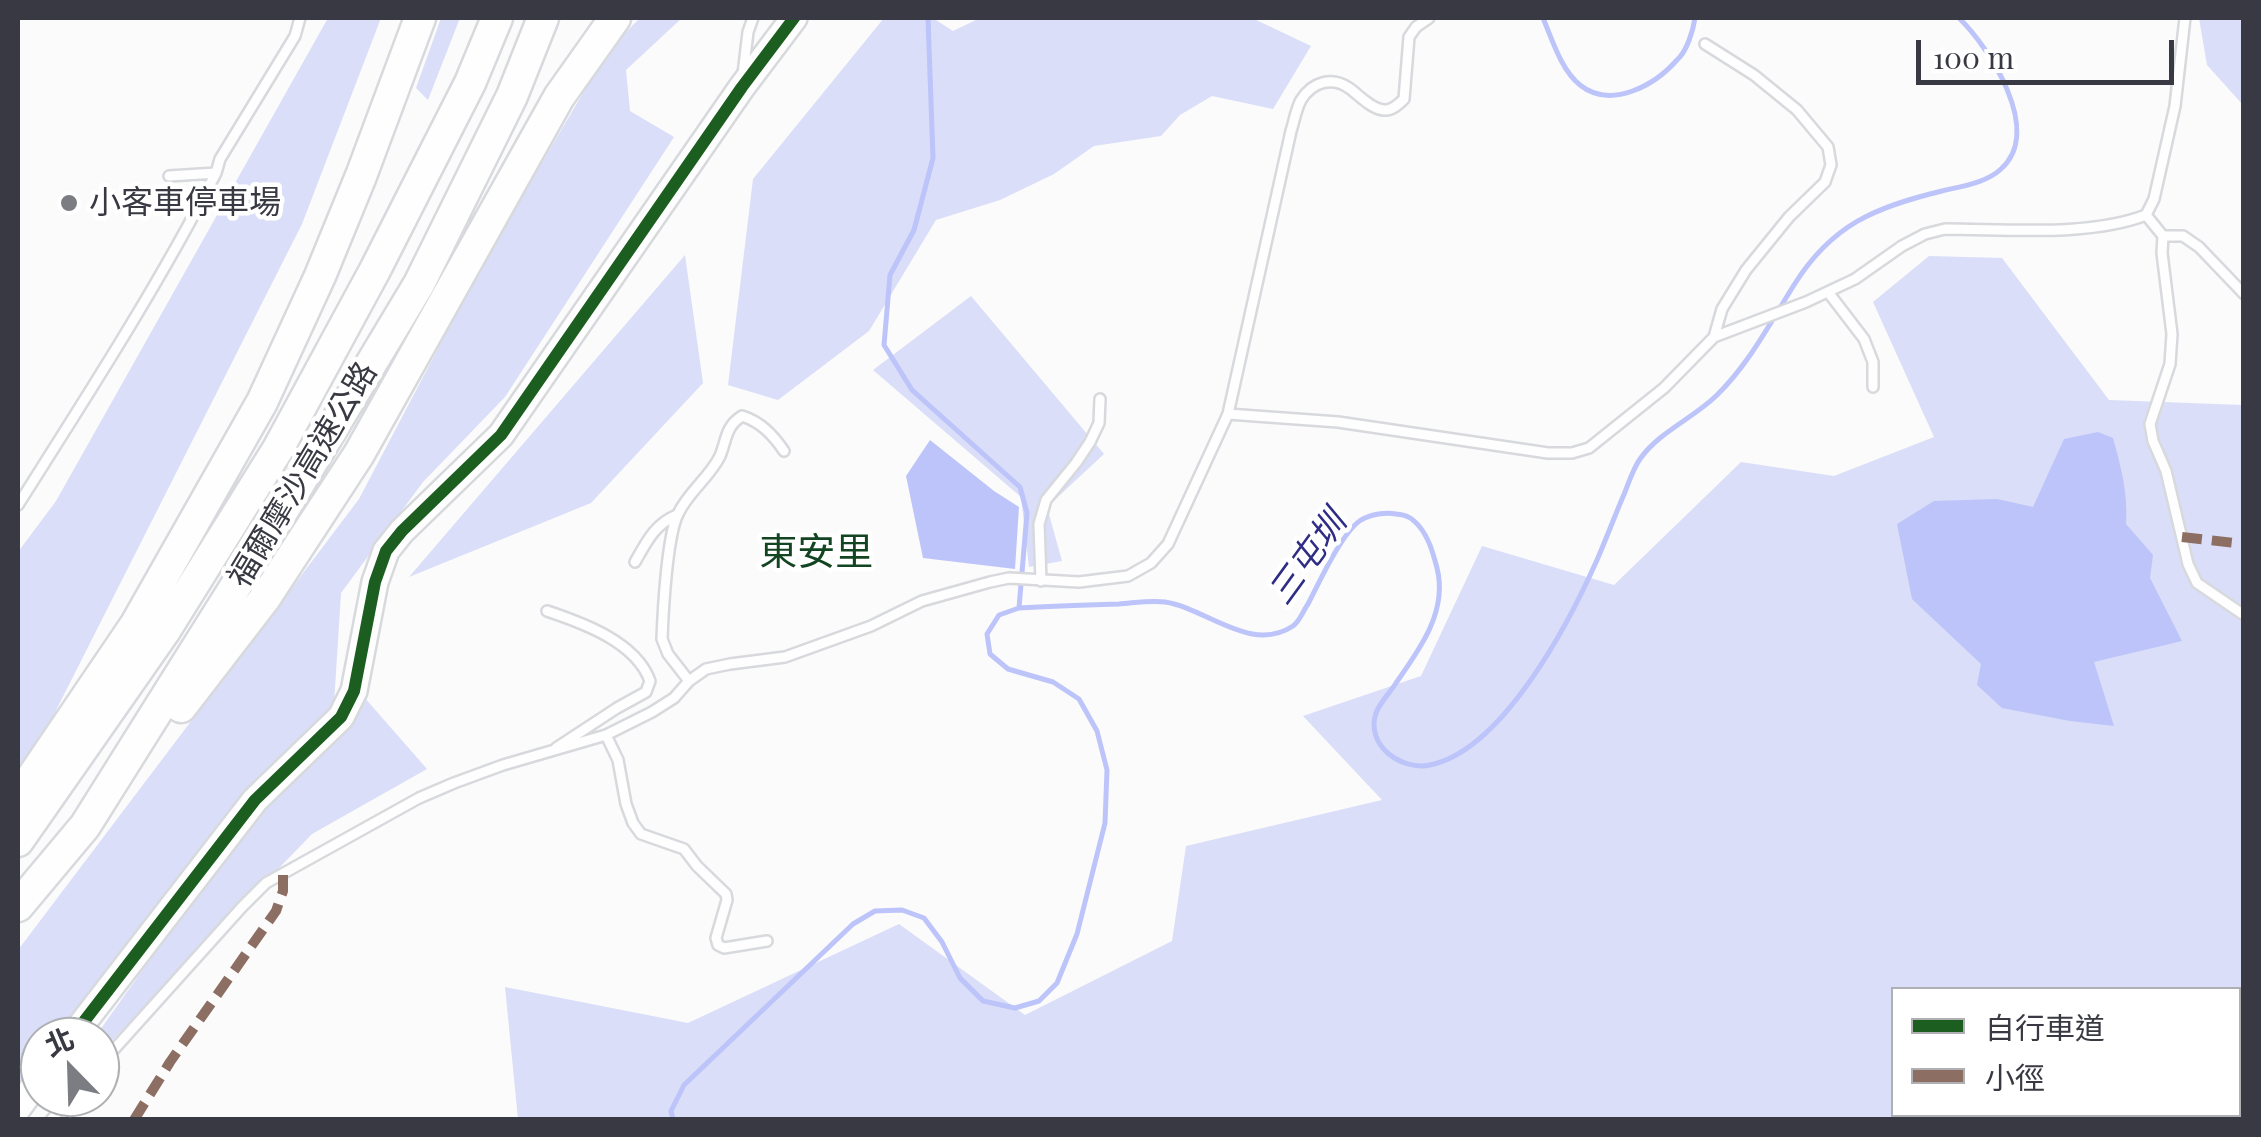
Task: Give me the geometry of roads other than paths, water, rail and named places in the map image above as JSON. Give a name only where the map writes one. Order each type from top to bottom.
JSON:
[{"type":"highway","points":[[18,798],[136,624],[262,402],[320,276],[420,18]]},
{"type":"highway","name":"福爾摩沙高速公路","points":[[18,841],[164,632],[278,449],[470,83],[496,18]]},
{"type":"highway","name":"福爾摩沙高速公路","points":[[18,906],[85,826],[270,532],[419,284],[512,96],[543,18]]},
{"type":"highway","points":[[85,826],[265,598],[358,454],[559,98],[616,18]]},
{"type":"street","points":[[87,1017],[254,800],[341,717],[354,691],[375,582],[386,551],[501,435],[794,18]]},
{"type":"lane","points":[[18,505],[129,328],[216,173],[220,159],[303,18]]},
{"type":"lane","points":[[742,87],[748,32],[754,18]]},
{"type":"lane","points":[[120,1043],[266,884],[419,798],[503,764],[606,736],[663,706],[706,669],[785,657],[871,626],[922,600],[1009,578],[1079,582],[1128,576],[1152,563],[1168,544],[1228,414],[1301,100],[1314,86],[1330,80],[1346,85],[1366,102],[1384,110],[1395,108],[1404,98],[1409,36],[1429,18]]},
{"type":"lane","points":[[1228,414],[1338,422],[1548,453],[1572,454],[1589,448],[1664,388],[1714,337],[1855,279],[1925,234],[1945,228],[2096,227],[2126,223],[2146,215],[2154,199],[2175,106],[2185,18]]},
{"type":"lane","points":[[1705,44],[1754,75],[1797,110],[1828,147],[1831,165],[1824,182],[1746,270],[1722,309],[1714,337]]},
{"type":"lane","points":[[169,176],[216,173]]},
{"type":"lane","points":[[2146,215],[2163,236],[2172,334],[2170,364],[2150,424],[2153,441],[2166,471],[2188,564],[2197,583],[2244,615]]},
{"type":"lane","points":[[2163,236],[2183,236],[2199,246],[2244,294]]},
{"type":"lane","points":[[1828,292],[1864,339],[1872,362],[1873,386]]},
{"type":"lane","points":[[1041,580],[1039,524],[1046,500],[1090,442],[1099,423],[1100,399]]},
{"type":"lane","points":[[689,681],[668,654],[662,639],[677,515],[721,454],[732,422],[742,416],[753,420],[773,435],[784,450]]},
{"type":"lane","points":[[635,562],[652,531],[677,515]]},
{"type":"lane","points":[[547,612],[582,622],[618,644],[646,668],[650,681],[646,692],[550,753]]},
{"type":"lane","points":[[606,736],[618,760],[626,804],[640,834],[684,849],[726,894],[716,938],[718,945],[724,948],[767,941]]},
{"type":"water","points":[[2098,432],[2113,438],[2125,491],[2126,524],[2153,555],[2150,578],[2182,641],[2094,662],[2114,726],[2002,708],[1977,685],[1981,664],[1912,599],[1897,524],[1934,501],[1997,499],[2033,507],[2064,439]]},
{"type":"water","points":[[930,440],[1019,507],[1015,569],[923,558],[906,476]]},
{"type":"waterway","points":[[928,18],[933,158],[914,230],[890,275],[884,345],[912,390],[1020,487],[1027,513],[1019,608]]},
{"type":"waterway","name":"三屯圳","points":[[1543,18],[1573,79],[1592,92],[1605,95],[1632,91],[1668,69],[1687,46],[1695,18]]},
{"type":"waterway","name":"三屯圳","points":[[673,1120],[671,1111],[684,1085],[853,924],[875,911],[902,910],[924,918],[942,942],[960,978],[983,1001],[1015,1008],[1039,1001],[1057,983],[1077,934],[1105,823],[1107,770],[1097,731],[1079,699],[1053,682],[1008,669],[990,654],[987,634],[999,615],[1019,608],[1159,601],[1245,632],[1277,633],[1298,621],[1331,559],[1354,526],[1374,515],[1403,515],[1419,526],[1430,546],[1437,568],[1439,599],[1430,629],[1376,713],[1376,735],[1397,760],[1419,766],[1457,754],[1483,736],[1508,710],[1551,649],[1597,560],[1640,459],[1728,384],[1824,247],[1857,221],[1876,212],[1988,178],[2013,153],[2017,133],[2007,90],[1984,48],[1959,18]]},
{"type":"place","name":"小客車停車場","points":[[69,203]]},
{"type":"district","name":"東安里","points":[[816,553]]}]
